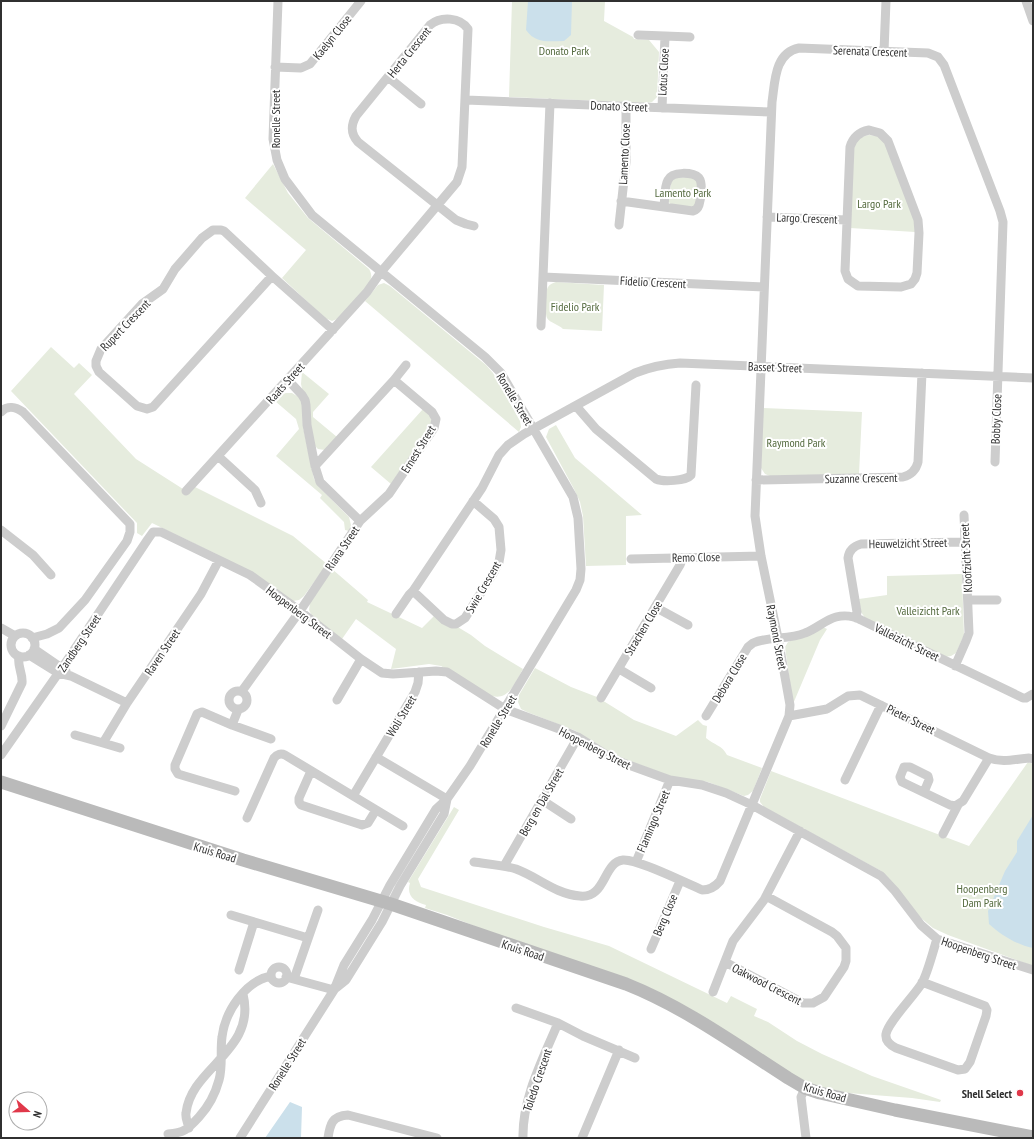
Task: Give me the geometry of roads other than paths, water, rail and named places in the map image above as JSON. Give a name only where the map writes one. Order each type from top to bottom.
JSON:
[{"type":"street","name":"Ronelle Street","points":[[240,1138],[334,990],[346,980],[382,922],[386,903],[400,886],[444,814],[447,799],[470,766],[576,590],[581,574],[578,524],[573,497],[504,378],[496,368],[312,216],[285,179],[277,160],[274,145],[278,1]]},
{"type":"street","name":"Kaelyn Close","points":[[275,67],[301,68],[310,64],[361,1]]},
{"type":"street","points":[[884,51],[886,1]]},
{"type":"street","points":[[1026,1],[1033,20]]},
{"type":"street","name":"Herta Crescent","points":[[381,272],[457,182],[461,172],[469,36],[465,25],[458,21],[439,20],[430,25],[353,121],[351,128],[354,138],[437,205]]},
{"type":"street","name":"Lotus Close","points":[[638,35],[690,37]]},
{"type":"street","name":"Lotus Close","points":[[662,108],[665,36]]},
{"type":"street","name":"Serenata Crescent","points":[[760,367],[771,112],[779,65],[782,57],[789,51],[799,48],[884,51],[928,53],[935,55],[942,61],[1000,211],[1004,227],[998,376]]},
{"type":"street","points":[[388,77],[421,104]]},
{"type":"street","name":"Donato Street","points":[[466,100],[771,112]]},
{"type":"street","points":[[541,326],[550,103]]},
{"type":"street","name":"Lamento Close","points":[[619,225],[626,162],[626,107]]},
{"type":"street","name":"Largo Crescent","points":[[869,130],[876,131],[883,135],[888,141],[918,220],[919,233],[917,273],[913,282],[908,286],[901,287],[858,286],[851,282],[845,271],[847,220],[851,142],[860,132],[869,130]]},
{"type":"street","name":"Lamento Close","points":[[621,201],[690,212],[695,210],[700,204],[701,183],[698,178],[692,174],[677,174],[671,176],[667,182],[664,207]]},
{"type":"street","points":[[437,205],[460,222],[474,226]]},
{"type":"street","name":"Largo Crescent","points":[[767,217],[847,220]]},
{"type":"street","name":"Rupert Crescent","points":[[272,276],[153,407],[147,408],[137,406],[99,372],[96,366],[96,361],[102,349],[142,304],[163,289],[175,269],[202,238],[213,230],[224,231],[333,330]]},
{"type":"street","name":"Raats Street","points":[[186,491],[367,292],[381,272]]},
{"type":"street","name":"Fidelio Crescent","points":[[543,278],[764,287]]},
{"type":"street","name":"Basset Street","points":[[533,430],[635,373],[657,365],[680,363],[1033,378]]},
{"type":"street","points":[[316,466],[406,365]]},
{"type":"street","name":"Raymond Street","points":[[680,881],[702,890],[711,889],[720,881],[789,716],[790,705],[761,556],[755,516],[760,367]]},
{"type":"street","name":"Suzanne Crescent","points":[[756,480],[903,477],[910,475],[915,470],[918,462],[922,373]]},
{"type":"street","name":"Bobby Close","points":[[995,462],[998,376]]},
{"type":"street","name":"Riana Street","points":[[242,691],[300,612],[360,521],[323,486],[318,478],[307,425],[305,400],[288,380]]},
{"type":"street","name":"Ernest Street","points":[[360,521],[376,508],[389,494],[435,425],[436,419],[432,412],[394,380]]},
{"type":"street","points":[[576,406],[596,429],[656,479],[663,481],[687,479],[691,475],[696,385]]},
{"type":"street","points":[[1,412],[4,409],[11,407],[23,412],[130,524],[130,532],[127,542],[104,576],[85,600],[59,628],[52,632],[32,638]]},
{"type":"street","points":[[396,614],[473,501],[503,450],[512,442],[533,430]]},
{"type":"street","points":[[218,456],[255,490],[261,503]]},
{"type":"street","name":"Swie Crescent","points":[[413,591],[447,622],[456,624],[465,618],[494,572],[499,562],[501,550],[499,527],[490,515],[473,501]]},
{"type":"street","name":"Kloofzicht Street","points":[[955,666],[969,633],[964,515]]},
{"type":"street","points":[[1,530],[33,555],[51,575]]},
{"type":"street","name":"Zandberg Street","points":[[1,755],[148,539],[153,532],[156,532]]},
{"type":"street","name":"Hoopenberg Street","points":[[156,532],[166,534],[250,575],[361,659],[382,673],[447,672],[505,709],[578,737],[610,757],[626,764],[670,780],[702,785],[726,793],[800,831],[881,876],[895,891],[921,925],[937,939],[1033,970]]},
{"type":"street","name":"Heuwelzicht Street","points":[[856,618],[857,612],[848,558],[854,547],[861,544],[964,542]]},
{"type":"street","name":"Remo Close","points":[[631,559],[761,556]]},
{"type":"street","name":"Strachen Close","points":[[601,698],[683,558]]},
{"type":"street","name":"Raven Street","points":[[103,743],[127,703],[202,594],[219,560]]},
{"type":"street","name":"Kloofzicht Street","points":[[968,600],[997,600]]},
{"type":"street","points":[[655,607],[688,625]]},
{"type":"street","name":"Valleizicht Street","points":[[778,638],[805,634],[836,617],[844,616],[856,618],[1022,698],[1026,698],[1033,694]]},
{"type":"street","points":[[1,628],[15,636]]},
{"type":"street","points":[[23,633],[28,634],[32,638],[34,645],[31,652],[24,657],[16,655],[11,649],[11,642],[15,636],[23,633]]},
{"type":"street","name":"Debora Close","points":[[706,716],[750,645],[756,641],[778,638]]},
{"type":"street","points":[[31,652],[71,676],[127,703]]},
{"type":"street","points":[[1,726],[22,682],[22,676],[18,666],[19,656]]},
{"type":"street","points":[[336,700],[361,659]]},
{"type":"street","points":[[619,669],[651,688]]},
{"type":"street","name":"Woli Street","points":[[353,796],[415,692],[419,672]]},
{"type":"street","points":[[239,690],[247,695],[248,702],[244,708],[238,710],[232,707],[229,698],[232,692],[239,690]]},
{"type":"street","name":"Pieter Street","points":[[789,716],[827,709],[848,696],[860,695],[997,761],[1033,759]]},
{"type":"street","points":[[844,780],[881,705]]},
{"type":"street","points":[[232,725],[238,710]]},
{"type":"street","points":[[235,791],[178,774],[175,765],[197,714],[202,712],[271,740]]},
{"type":"street","points":[[75,735],[120,748]]},
{"type":"street","name":"Berg en Dal Street","points":[[504,866],[578,737]]},
{"type":"street","points":[[247,818],[274,758],[277,755],[283,754],[403,826]]},
{"type":"street","points":[[376,757],[447,799]]},
{"type":"street","points":[[943,834],[958,805],[963,801],[989,758]]},
{"type":"street","points":[[311,771],[299,798],[301,805],[362,825],[368,823],[376,810]]},
{"type":"street","name":"Flamingo Street","points":[[636,862],[670,780]]},
{"type":"street","name":"Kruis Road","points":[[2,781],[243,860],[386,903],[614,980],[660,999],[697,1019],[805,1088],[820,1093],[896,1110],[1033,1137]]},
{"type":"street","points":[[924,792],[950,805],[958,805]]},
{"type":"street","points":[[542,800],[571,819]]},
{"type":"street","name":"Oakwood Crescent","points":[[713,992],[733,941],[759,908],[800,831]]},
{"type":"street","points":[[474,862],[504,866],[523,873],[557,890],[584,897],[595,892],[614,864],[624,860],[636,862],[680,881]]},
{"type":"street","name":"Berg Close","points":[[651,949],[680,881]]},
{"type":"street","name":"Oakwood Crescent","points":[[725,962],[795,999],[808,1004],[818,1001],[824,996],[844,967],[846,961],[846,948],[837,936],[766,896]]},
{"type":"street","points":[[290,978],[308,938],[318,910]]},
{"type":"street","points":[[231,914],[308,938]]},
{"type":"street","points":[[239,970],[254,922]]},
{"type":"street","points":[[922,982],[985,1006],[987,1010],[970,1062],[965,1069],[958,1070],[896,1048],[891,1045],[886,1035],[890,1026],[922,982],[937,939]]},
{"type":"street","points":[[168,1134],[179,1134],[189,1128],[210,1104],[221,1072],[222,1037],[226,1024],[232,1010],[243,994],[251,986],[271,976],[278,982],[290,978],[334,990]]},
{"type":"street","points":[[189,1128],[186,1113],[192,1094],[201,1080],[221,1060],[238,1036],[243,1026],[246,1009],[243,994]]},
{"type":"street","points":[[516,1008],[558,1023],[583,1036],[635,1058]]},
{"type":"street","name":"Toledo Crescent","points":[[523,1138],[524,1115],[531,1089],[558,1023]]},
{"type":"street","points":[[582,1138],[619,1050]]},
{"type":"street","points":[[805,1088],[801,1098],[806,1138]]},
{"type":"street","points":[[328,1138],[329,1128],[336,1117],[348,1115],[437,1138]]},
{"type":"water","points":[[528,1],[572,1],[571,35],[564,41],[543,41],[534,38],[526,30]]},
{"type":"water","points":[[1033,815],[1033,948],[1027,947],[1004,936],[989,924],[988,911],[1005,871],[1017,852],[1017,841]]},
{"type":"water","points":[[290,1102],[302,1107],[301,1138],[265,1138]]},
{"type":"place","name":"Shell Select","points":[[1020,1093]]},
{"type":"park label","name":"Donato Park","points":[[564,50]]},
{"type":"park label","name":"Lamento Park","points":[[683,192]]},
{"type":"park label","name":"Largo Park","points":[[879,203]]},
{"type":"park label","name":"Fidelio Park","points":[[575,306]]},
{"type":"park label","name":"Raymond Park","points":[[796,442]]},
{"type":"park label","name":"Valleizicht Park","points":[[928,610]]},
{"type":"park label","name":"Hoopenberg Dam Park","points":[[982,895]]}]
